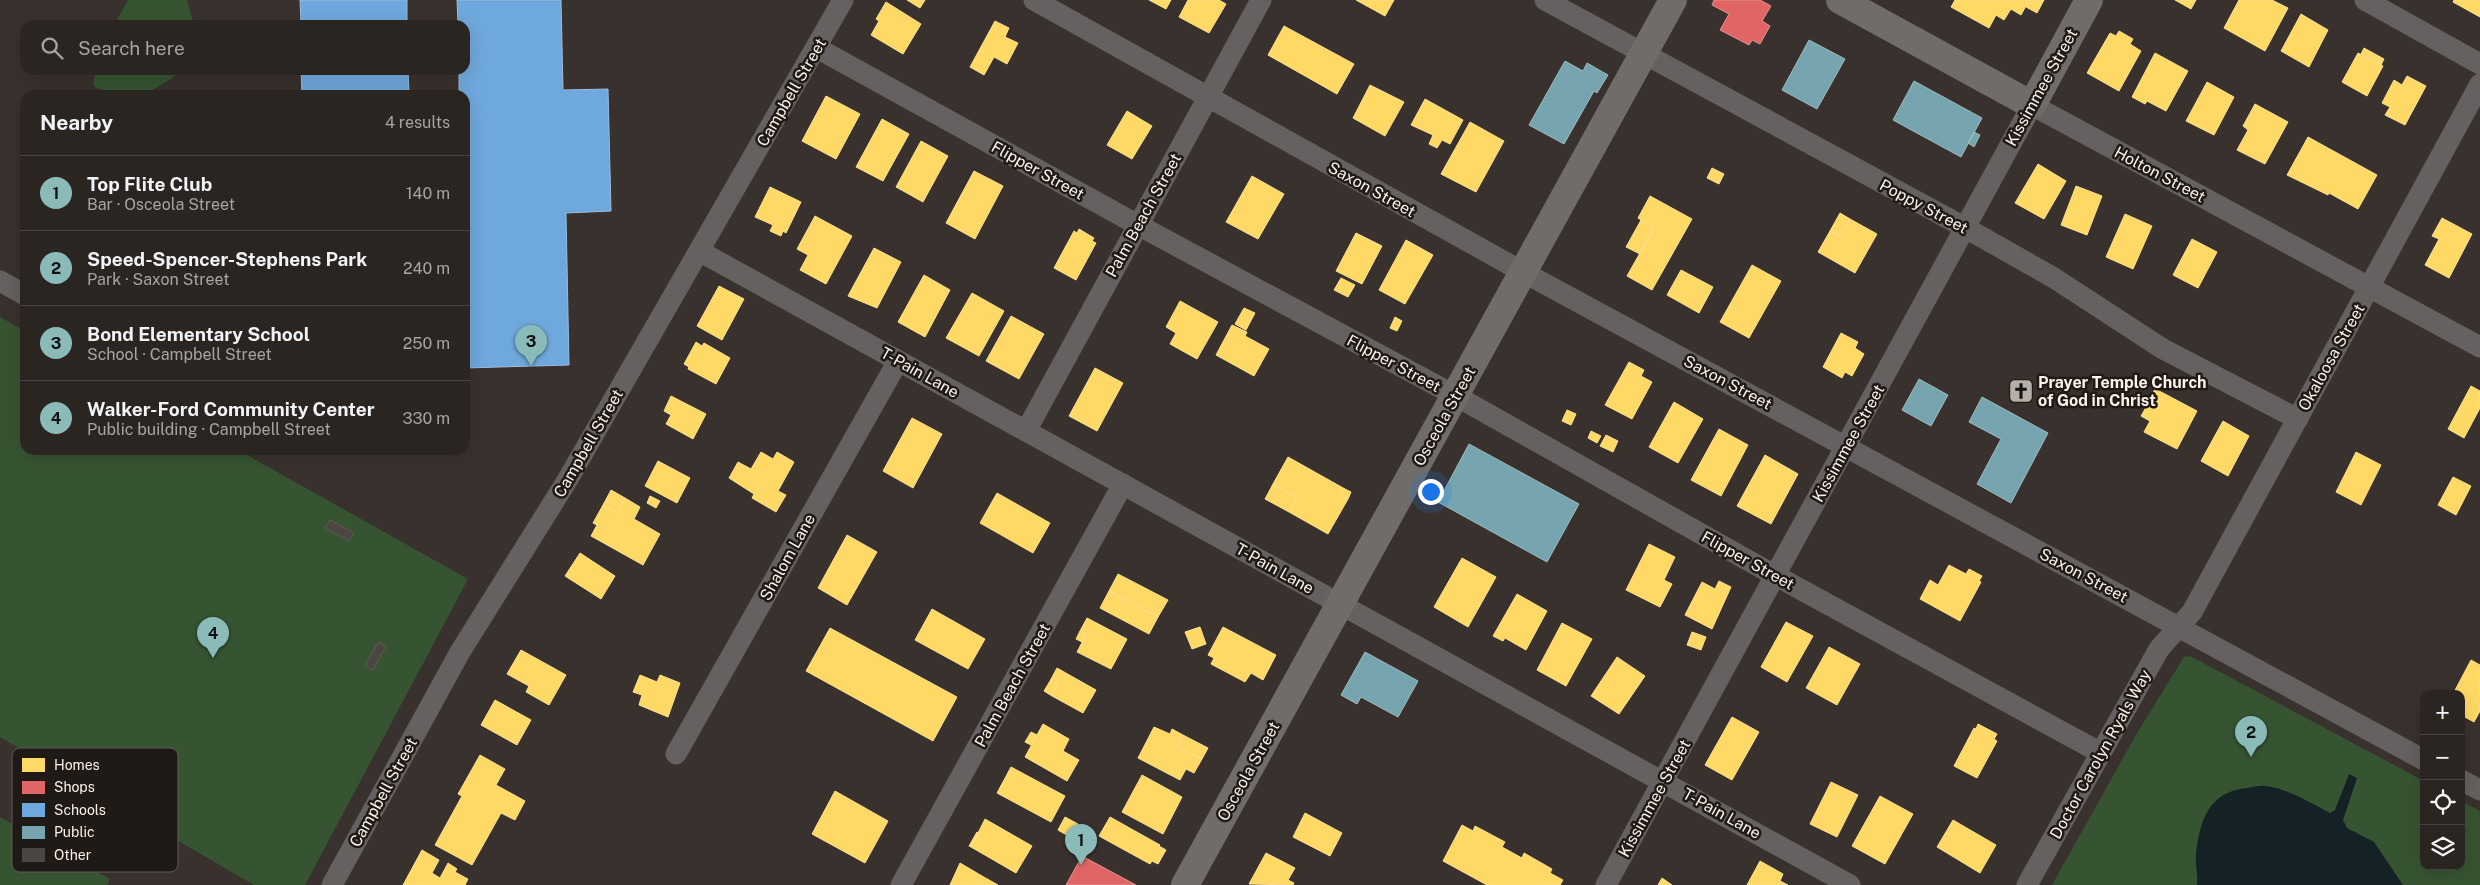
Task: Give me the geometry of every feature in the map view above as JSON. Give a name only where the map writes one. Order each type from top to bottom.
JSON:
[{"type":"street","name":"Campbell Street","points":[[332,885],[460,652],[568,479],[843,0]]},
{"type":"street","name":"Saxon Street","points":[[1034,0],[1523,272],[2420,758]]},
{"type":"street","name":"Palm Beach Street","points":[[1026,431],[1261,0]]},
{"type":"street","name":"Poppy Street","points":[[1545,0],[1964,227],[2054,278],[2163,348],[2298,419]]},
{"type":"street","name":"Osceola Street","points":[[1185,885],[1673,0]]},
{"type":"street","name":"Holton Street","points":[[1840,0],[2480,347]]},
{"type":"street","name":"Kissimmee Street","points":[[1606,885],[2089,0]]},
{"type":"street","points":[[2364,0],[2480,64]]},
{"type":"street","name":"Flipper Street","points":[[817,48],[1138,225],[1456,396],[1776,576],[2101,752]]},
{"type":"street","name":"Okaloosa Street","points":[[2179,627],[2192,612],[2480,84]]},
{"type":"street","name":"T-Pain Lane","points":[[699,251],[1663,780],[1850,885]]},
{"type":"street","points":[[0,281],[20,292]]},
{"type":"street","name":"Shalom Lane","points":[[676,754],[898,361]]},
{"type":"street","name":"Palm Beach Street","points":[[901,885],[1123,484]]},
{"type":"street","name":"Doctor Carolyn Ryals Way","points":[[2027,885],[2159,649],[2179,627]]},
{"type":"street","points":[[2465,782],[2480,790]]},
{"type":"green space","points":[[128,0],[187,0],[193,20],[117,20]]},
{"type":"green space","points":[[95,75],[176,75],[152,90],[103,90],[96,88],[93,83]]},
{"type":"green space","points":[[0,317],[20,328],[20,455],[247,455],[468,579],[305,885],[254,885],[178,841],[178,748],[19,748],[0,737]]},
{"type":"green space","points":[[2190,656],[2420,779],[2420,870],[2465,870],[2465,803],[2480,811],[2480,885],[2052,885],[2137,733],[2184,657]]},
{"type":"green space","points":[[0,817],[12,824],[12,872],[98,872],[110,879],[107,885],[0,885]]},
{"type":"shaded area","points":[[2349,774],[2357,778],[2343,820],[2347,828],[2374,842],[2403,885],[2197,885],[2196,854],[2200,829],[2209,809],[2215,801],[2234,791],[2256,786],[2266,786],[2291,793],[2330,813],[2335,810]]},
{"type":"building: Homes","points":[[907,0],[925,0],[920,8]]},
{"type":"building: Homes","points":[[1149,0],[1171,0],[1166,9]]},
{"type":"building: Homes","points":[[1188,0],[1219,0],[1226,4],[1209,33],[1179,17]]},
{"type":"building: Homes","points":[[1356,0],[1394,0],[1385,16]]},
{"type":"building: Homes","points":[[1955,0],[2029,0],[2021,15],[2011,9],[2004,20],[1996,15],[1989,28],[1951,7]]},
{"type":"building: Homes","points":[[2029,0],[2044,0],[2037,13],[2026,7]]},
{"type":"building: Homes","points":[[2175,0],[2196,0],[2191,9]]},
{"type":"building: Homes","points":[[2239,0],[2272,0],[2288,8],[2265,51],[2224,28]]},
{"type":"building: Homes","points":[[2454,0],[2480,0],[2480,17],[2453,2]]},
{"type":"building: Homes","points":[[886,2],[921,24],[903,54],[871,35],[879,21],[876,19]]},
{"type":"building: Homes","points":[[2301,14],[2328,30],[2309,67],[2281,51]]},
{"type":"building: Homes","points":[[995,21],[1009,28],[1005,37],[1018,43],[1007,64],[994,57],[984,75],[970,67]]},
{"type":"building: Homes","points":[[1284,26],[1354,64],[1337,94],[1268,55]]},
{"type":"building: Homes","points":[[2119,31],[2133,39],[2130,44],[2141,51],[2119,91],[2087,73],[2110,33],[2116,36]]},
{"type":"building: Homes","points":[[2364,48],[2384,59],[2381,65],[2361,54]]},
{"type":"building: Homes","points":[[2155,53],[2188,71],[2166,111],[2147,101],[2145,104],[2132,97]]},
{"type":"building: Homes","points":[[2358,53],[2383,66],[2367,96],[2342,82]]},
{"type":"building: Homes","points":[[2407,76],[2426,86],[2405,125],[2385,115],[2390,107],[2382,103],[2394,80],[2402,85]]},
{"type":"building: Homes","points":[[2207,82],[2234,97],[2214,135],[2186,121]]},
{"type":"building: Homes","points":[[1370,85],[1404,102],[1385,136],[1353,118]]},
{"type":"building: Homes","points":[[826,96],[860,114],[836,159],[802,141]]},
{"type":"building: Homes","points":[[1425,99],[1463,120],[1450,144],[1442,140],[1437,148],[1429,144],[1433,135],[1411,125]]},
{"type":"building: Homes","points":[[2255,104],[2288,122],[2265,164],[2237,150],[2248,130],[2243,126]]},
{"type":"building: Homes","points":[[1127,111],[1152,126],[1132,159],[1107,145]]},
{"type":"building: Homes","points":[[882,119],[909,134],[883,181],[856,167]]},
{"type":"building: Homes","points":[[1470,122],[1504,141],[1476,192],[1441,174]]},
{"type":"building: Homes","points":[[2308,137],[2377,175],[2358,209],[2329,193],[2328,195],[2287,175]]},
{"type":"building: Homes","points":[[921,141],[948,156],[923,202],[896,187]]},
{"type":"building: Homes","points":[[2038,164],[2066,181],[2044,219],[2015,203]]},
{"type":"building: Homes","points":[[1712,168],[1724,174],[1719,184],[1707,178]]},
{"type":"building: Homes","points":[[974,171],[1003,186],[975,239],[946,223]]},
{"type":"building: Homes","points":[[1252,176],[1284,194],[1258,239],[1226,222]]},
{"type":"building: Homes","points":[[2076,186],[2102,196],[2087,235],[2061,225]]},
{"type":"building: Homes","points":[[770,187],[801,202],[786,233],[783,231],[781,236],[770,231],[773,225],[755,217]]},
{"type":"building: Homes","points":[[1650,196],[1692,219],[1652,290],[1627,276],[1654,228],[1638,218]]},
{"type":"building: Homes","points":[[1840,213],[1850,219],[1841,236],[1830,231]]},
{"type":"building: Homes","points":[[2125,214],[2152,226],[2133,269],[2106,257]]},
{"type":"building: Homes","points":[[815,216],[852,236],[826,284],[800,270],[808,255],[797,249]]},
{"type":"building: Homes","points":[[2442,218],[2472,234],[2449,278],[2425,265],[2439,239],[2432,236]]},
{"type":"building: Homes","points":[[1850,219],[1877,234],[1855,273],[1818,252],[1830,231],[1841,236]]},
{"type":"building: Homes","points":[[1641,220],[1654,228],[1640,254],[1626,247]]},
{"type":"building: Homes","points":[[1079,229],[1094,238],[1092,241],[1096,243],[1076,280],[1054,268],[1074,231],[1077,233]]},
{"type":"building: Homes","points":[[1356,233],[1382,246],[1362,284],[1336,271]]},
{"type":"building: Homes","points":[[2192,239],[2217,252],[2198,288],[2173,275]]},
{"type":"building: Homes","points":[[1406,240],[1433,255],[1405,304],[1379,290]]},
{"type":"building: Homes","points":[[874,248],[901,262],[877,308],[848,296]]},
{"type":"building: Homes","points":[[1752,265],[1781,281],[1749,338],[1720,322]]},
{"type":"building: Homes","points":[[1681,270],[1713,287],[1699,313],[1667,295]]},
{"type":"building: Homes","points":[[924,275],[950,290],[925,337],[898,322]]},
{"type":"building: Homes","points":[[1341,278],[1355,285],[1348,297],[1334,290]]},
{"type":"building: Homes","points":[[719,286],[744,299],[722,340],[697,326]]},
{"type":"building: Homes","points":[[972,293],[1004,311],[979,356],[946,338]]},
{"type":"building: Homes","points":[[1180,301],[1218,322],[1197,359],[1170,344],[1176,333],[1166,327]]},
{"type":"building: Homes","points":[[1244,308],[1255,313],[1246,330],[1235,324]]},
{"type":"building: Homes","points":[[1011,316],[1044,334],[1019,379],[986,361]]},
{"type":"building: Homes","points":[[1395,317],[1402,321],[1397,331],[1390,328]]},
{"type":"building: Homes","points":[[1232,325],[1247,332],[1245,336],[1269,349],[1254,376],[1216,355]]},
{"type":"building: Homes","points":[[1841,333],[1858,342],[1855,348],[1864,354],[1852,376],[1845,372],[1842,378],[1823,367]]},
{"type":"building: Homes","points":[[696,342],[702,346],[704,343],[730,358],[716,384],[688,369],[689,367],[684,364]]},
{"type":"building: Homes","points":[[1629,362],[1644,370],[1641,376],[1652,382],[1632,419],[1605,405]]},
{"type":"building: Homes","points":[[1095,368],[1123,383],[1097,431],[1069,416]]},
{"type":"building: Homes","points":[[2471,386],[2480,391],[2480,408],[2464,438],[2448,429]]},
{"type":"building: Homes","points":[[2155,389],[2165,394],[2157,409],[2148,404]]},
{"type":"building: Homes","points":[[2165,394],[2197,411],[2177,449],[2144,432],[2150,421],[2141,416],[2148,404],[2157,409]]},
{"type":"building: Homes","points":[[671,396],[706,414],[693,439],[666,424],[671,415],[664,411]]},
{"type":"building: Homes","points":[[1674,402],[1703,419],[1678,463],[1649,447]]},
{"type":"building: Homes","points":[[1567,410],[1576,414],[1571,425],[1562,421]]},
{"type":"building: Homes","points":[[912,418],[942,434],[913,488],[883,471]]},
{"type":"building: Homes","points":[[2223,421],[2249,436],[2228,476],[2201,461]]},
{"type":"building: Homes","points":[[1719,429],[1748,445],[1721,496],[1691,480]]},
{"type":"building: Homes","points":[[1591,431],[1601,436],[1597,443],[1588,438]]},
{"type":"building: Homes","points":[[1606,435],[1618,441],[1613,452],[1600,446]]},
{"type":"building: Homes","points":[[761,452],[773,459],[777,452],[794,462],[778,491],[786,495],[776,512],[752,498],[754,494],[729,478],[738,462],[751,469]]},
{"type":"building: Homes","points":[[2356,452],[2381,465],[2361,505],[2336,492]]},
{"type":"building: Homes","points":[[1765,455],[1798,474],[1771,524],[1737,506]]},
{"type":"building: Homes","points":[[1288,457],[1345,489],[1341,496],[1348,499],[1328,534],[1289,512],[1297,498],[1273,484]]},
{"type":"building: Homes","points":[[658,461],[690,478],[677,503],[645,486]]},
{"type":"building: Homes","points":[[2453,477],[2471,486],[2456,515],[2438,505]]},
{"type":"building: Homes","points":[[1273,484],[1297,498],[1289,512],[1265,499]]},
{"type":"building: Homes","points":[[1345,489],[1351,492],[1348,499],[1341,496]]},
{"type":"building: Homes","points":[[611,490],[625,498],[617,513],[603,505]]},
{"type":"building: Homes","points":[[997,493],[1050,523],[1033,553],[980,523]]},
{"type":"building: Homes","points":[[650,496],[660,501],[656,508],[647,503]]},
{"type":"building: Homes","points":[[625,498],[640,507],[634,519],[660,534],[643,565],[591,536],[597,525],[593,523],[603,505],[617,513]]},
{"type":"building: Homes","points":[[847,535],[877,552],[847,605],[818,588]]},
{"type":"building: Homes","points":[[1649,544],[1675,557],[1664,580],[1672,584],[1660,607],[1626,590]]},
{"type":"building: Homes","points":[[580,553],[615,576],[601,599],[565,576]]},
{"type":"building: Homes","points":[[1462,558],[1496,577],[1468,627],[1434,607]]},
{"type":"building: Homes","points":[[1949,565],[1966,574],[1969,569],[1982,576],[1979,581],[1981,582],[1960,621],[1920,599],[1930,580],[1938,585]]},
{"type":"building: Homes","points":[[1118,574],[1168,600],[1158,617],[1109,591]]},
{"type":"building: Homes","points":[[1719,581],[1731,587],[1712,629],[1685,615],[1702,582],[1715,589]]},
{"type":"building: Homes","points":[[1109,591],[1158,617],[1149,634],[1100,608]]},
{"type":"building: Homes","points":[[1517,594],[1547,611],[1526,650],[1505,638],[1503,641],[1493,636]]},
{"type":"building: Homes","points":[[932,609],[985,639],[968,669],[915,640]]},
{"type":"building: Homes","points":[[1087,618],[1127,639],[1111,669],[1077,652],[1086,635],[1080,631]]},
{"type":"building: Homes","points":[[1786,622],[1813,636],[1787,682],[1761,667]]},
{"type":"building: Homes","points":[[1562,623],[1592,639],[1566,686],[1537,670]]},
{"type":"building: Homes","points":[[1200,627],[1206,644],[1192,649],[1185,632]]},
{"type":"building: Homes","points":[[1223,627],[1276,655],[1263,680],[1251,673],[1245,682],[1211,664],[1214,658],[1208,655]]},
{"type":"building: Homes","points":[[830,628],[957,697],[933,741],[806,671]]},
{"type":"building: Homes","points":[[1080,631],[1086,635],[1082,642],[1076,639]]},
{"type":"building: Homes","points":[[1692,632],[1706,637],[1701,650],[1687,645]]},
{"type":"building: Homes","points":[[1829,647],[1860,664],[1837,705],[1806,688]]},
{"type":"building: Homes","points":[[521,650],[566,675],[549,705],[526,692],[529,686],[507,674]]},
{"type":"building: Homes","points":[[1617,657],[1645,676],[1619,714],[1591,696]]},
{"type":"building: Homes","points":[[2471,660],[2480,665],[2480,711],[2474,722],[2465,717],[2465,690],[2455,690]]},
{"type":"building: Homes","points":[[1057,668],[1096,690],[1083,713],[1052,696],[1058,685],[1050,681]]},
{"type":"building: Homes","points":[[640,675],[657,682],[660,675],[680,683],[668,717],[639,705],[642,695],[633,692]]},
{"type":"building: Homes","points":[[1050,681],[1058,685],[1052,696],[1044,691]]},
{"type":"building: Homes","points":[[495,700],[531,720],[517,745],[481,725]]},
{"type":"building: Homes","points":[[1732,717],[1759,732],[1732,780],[1705,765]]},
{"type":"building: Homes","points":[[1043,724],[1069,739],[1063,751],[1079,760],[1067,781],[1025,757]]},
{"type":"building: Homes","points":[[1978,724],[1997,734],[1994,739],[1997,741],[1977,778],[1954,766]]},
{"type":"building: Homes","points":[[1154,727],[1170,734],[1172,729],[1183,735],[1177,747],[1202,759],[1194,773],[1186,769],[1180,780],[1138,758]]},
{"type":"building: Homes","points":[[1031,732],[1037,735],[1031,745],[1025,742]]},
{"type":"building: Homes","points":[[1183,735],[1208,748],[1202,759],[1177,747]]},
{"type":"building: Homes","points":[[480,755],[505,769],[496,785],[525,801],[515,820],[501,813],[472,865],[435,845],[462,796],[458,794]]},
{"type":"building: Homes","points":[[1011,767],[1065,796],[1051,822],[997,793]]},
{"type":"building: Homes","points":[[1142,775],[1182,797],[1163,834],[1122,812]]},
{"type":"building: Homes","points":[[1831,782],[1858,795],[1837,837],[1810,824]]},
{"type":"building: Homes","points":[[835,791],[888,821],[865,863],[812,834]]},
{"type":"building: Homes","points":[[1880,796],[1913,814],[1885,864],[1852,846]]},
{"type":"building: Homes","points":[[1305,813],[1342,833],[1330,856],[1293,837]]},
{"type":"building: Homes","points":[[1065,817],[1078,824],[1070,837],[1058,830]]},
{"type":"building: Homes","points":[[1110,817],[1166,850],[1158,864],[1152,861],[1150,864],[1099,836]]},
{"type":"building: Homes","points":[[985,819],[1032,846],[1016,873],[971,847]]},
{"type":"building: Homes","points":[[1953,820],[1996,845],[1980,873],[1937,847]]},
{"type":"building: Homes","points":[[1462,825],[1473,831],[1475,826],[1505,842],[1502,847],[1522,858],[1524,853],[1552,869],[1550,873],[1563,880],[1560,885],[1487,885],[1443,861]]},
{"type":"building: Homes","points":[[977,832],[979,833],[971,847],[969,846]]},
{"type":"building: Homes","points":[[422,850],[439,860],[432,873],[440,878],[448,863],[457,869],[455,872],[468,879],[465,885],[403,885]]},
{"type":"building: Homes","points":[[1266,853],[1295,868],[1288,880],[1294,883],[1293,885],[1249,884]]},
{"type":"building: Homes","points":[[1760,861],[1783,874],[1780,881],[1788,885],[1747,885]]},
{"type":"building: Homes","points":[[960,863],[982,876],[998,885],[950,885]]},
{"type":"building: Homes","points":[[1662,878],[1672,885],[1658,885]]},
{"type":"building: Shops","points":[[1714,0],[1760,0],[1771,6],[1762,21],[1770,26],[1760,44],[1752,40],[1749,45],[1720,30],[1729,14],[1712,5]]},
{"type":"building: Shops","points":[[1082,856],[1136,885],[1066,885]]},
{"type":"building: Schools","points":[[300,0],[407,0],[407,20],[301,20]]},
{"type":"building: Schools","points":[[457,0],[561,0],[563,90],[608,89],[611,211],[566,213],[569,365],[470,368],[470,90],[459,90],[459,75],[470,75],[470,20],[458,20]]},
{"type":"building: Schools","points":[[301,75],[408,75],[409,90],[302,90]]},
{"type":"building: Public","points":[[1809,40],[1845,59],[1817,109],[1782,90]]},
{"type":"building: Public","points":[[1565,61],[1583,71],[1587,63],[1608,75],[1597,93],[1594,91],[1564,144],[1529,125]]},
{"type":"building: Public","points":[[1914,81],[1982,118],[1961,157],[1893,120]]},
{"type":"building: Public","points":[[1974,132],[1980,135],[1974,147],[1968,143]]},
{"type":"building: Public","points":[[1919,379],[1948,395],[1931,426],[1902,410]]},
{"type":"building: Public","points":[[1982,397],[2048,433],[2011,503],[1977,484],[2001,439],[1969,422]]},
{"type":"building: Public","points":[[1469,444],[1579,504],[1547,562],[1438,502]]},
{"type":"building: Public","points":[[1365,652],[1418,681],[1398,717],[1361,697],[1357,704],[1341,695]]},
{"type":"building: Other","points":[[330,520],[354,533],[349,541],[325,528]]},
{"type":"building: Other","points":[[378,642],[386,646],[373,670],[365,666]]},
{"type":"place","name":"Bond Elementary School","points":[[531,366]]},
{"type":"place","name":"Prayer Temple Church of God in Christ","points":[[2021,391]]},
{"type":"place","name":"Walker-Ford Community Center","points":[[213,658]]},
{"type":"place","name":"Speed-Spencer-Stephens Park","points":[[2251,757]]},
{"type":"place","name":"Top Flite Club","points":[[1081,865]]}]
